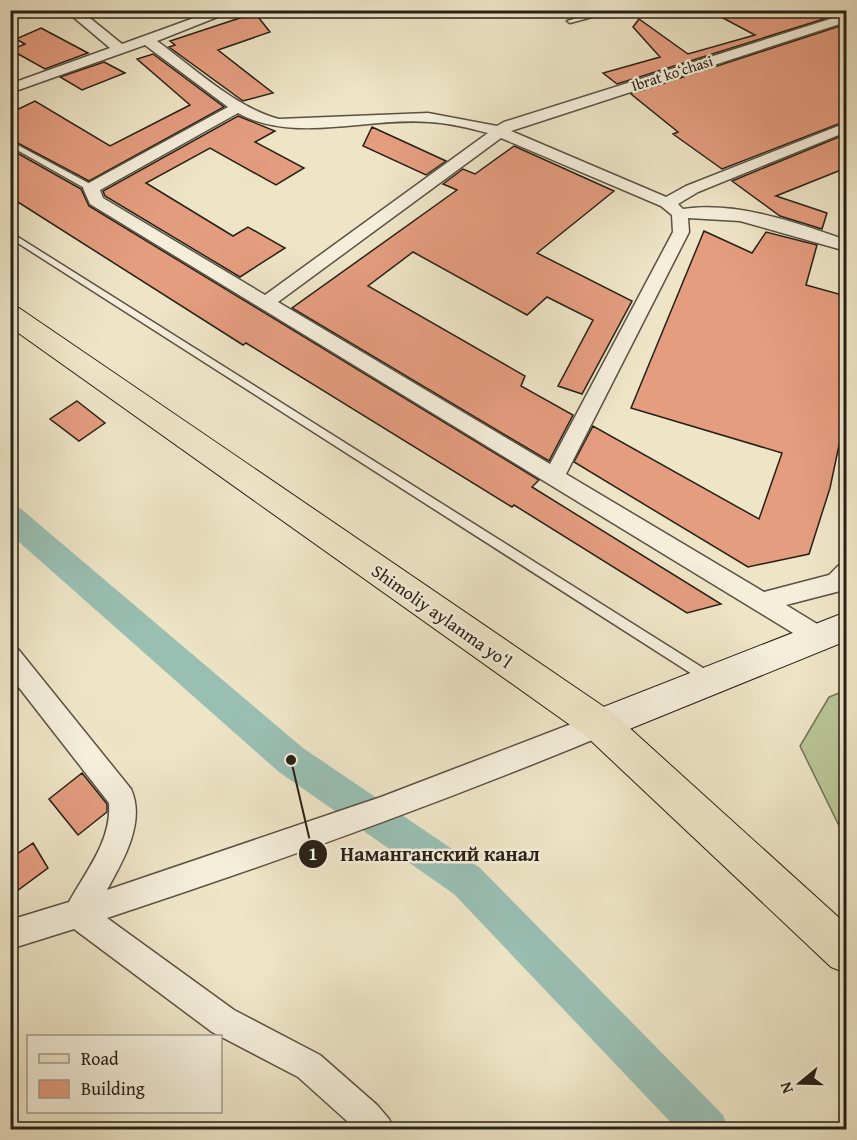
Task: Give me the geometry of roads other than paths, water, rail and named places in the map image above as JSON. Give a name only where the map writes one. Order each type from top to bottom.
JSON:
[{"type":"main road","name":"Shimoliy aylanma yoʻl","points":[[10,314],[600,725],[846,952]]},
{"type":"main road","points":[[600,725],[833,631]]},
{"type":"street","points":[[71,10],[121,50]]},
{"type":"street","points":[[10,89],[149,41],[225,11]]},
{"type":"street","name":"Ibrat koʻchasi","points":[[267,302],[509,124],[846,18]]},
{"type":"street","points":[[149,41],[258,118],[279,123],[428,117],[501,132],[673,208],[696,209],[737,216],[808,233],[846,246]]},
{"type":"street","points":[[238,106],[91,188],[96,201],[762,602],[833,631]]},
{"type":"street","points":[[673,208],[692,189],[846,127]]},
{"type":"street","points":[[554,477],[681,232],[673,208]]},
{"type":"street","points":[[762,602],[836,583],[846,573]]},
{"type":"street","points":[[10,657],[122,798],[125,813],[122,829],[78,914]]},
{"type":"street","points":[[10,935],[158,888],[509,764],[600,725]]},
{"type":"street","points":[[78,914],[223,1021],[309,1066],[366,1116],[378,1130]]},
{"type":"lane","points":[[570,21],[615,10]]},
{"type":"lane","points":[[10,144],[91,188]]},
{"type":"lane","points":[[10,234],[712,680]]},
{"type":"waterway","points":[[10,516],[291,760],[467,881],[708,1130]]},
{"type":"place","name":"Наманганский канал","points":[[291,760]]}]
